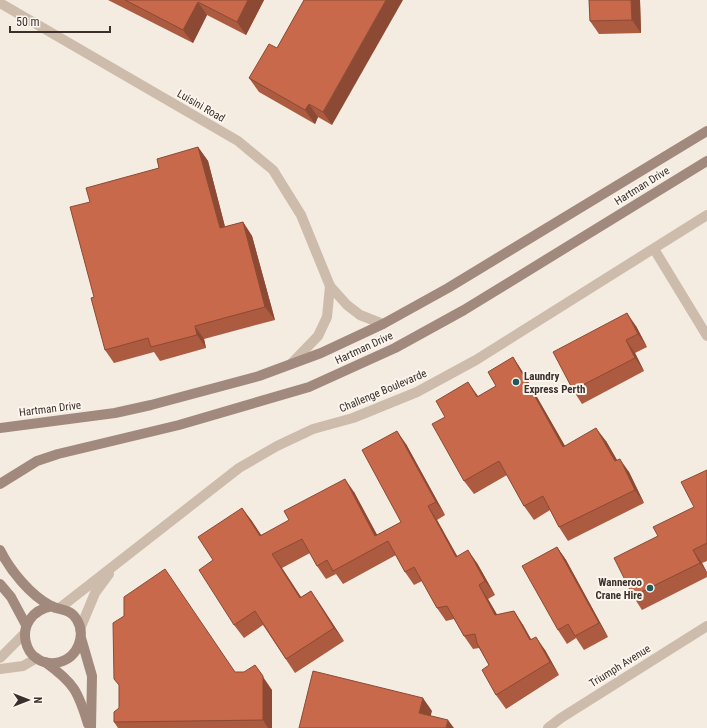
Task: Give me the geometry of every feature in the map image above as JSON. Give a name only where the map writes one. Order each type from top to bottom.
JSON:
[{"type":"main road","name":"Hartman Drive","points":[[0,428],[115,412],[151,405],[259,376],[321,352],[383,324],[448,288],[707,132]]},
{"type":"main road","name":"Hartman Drive","points":[[0,484],[37,461],[58,454],[179,425],[309,387],[395,348],[464,310],[707,161]]},
{"type":"main road","points":[[0,550],[11,570],[28,588],[56,607],[70,612],[77,619],[92,676],[90,728]]},
{"type":"main road","points":[[0,584],[10,597],[25,629],[28,647],[41,660],[67,678],[80,699],[90,728]]},
{"type":"main road","points":[[25,629],[36,612],[56,607]]},
{"type":"main road","points":[[41,660],[52,663],[68,658],[78,646],[81,633]]},
{"type":"street","name":"Luisini Road","points":[[0,3],[238,141],[273,170],[301,215],[330,286],[347,305],[360,315],[383,324]]},
{"type":"street","name":"Challenge Boulevarde","points":[[56,607],[113,567],[239,468],[264,453],[313,429],[353,418],[417,392],[476,360],[707,215]]},
{"type":"street","points":[[654,249],[707,336]]},
{"type":"street","name":"Luisini Road","points":[[291,364],[318,336],[326,317],[330,286]]},
{"type":"street","name":"Challenge Boulevarde","points":[[81,633],[95,593],[113,567]]},
{"type":"street","name":"Triumph Avenue","points":[[548,728],[561,718],[707,626]]},
{"type":"street","points":[[0,658],[25,629]]},
{"type":"street","points":[[0,669],[23,666],[41,660]]},
{"type":"building","points":[[125,0],[248,0],[237,22],[198,2],[183,30]]},
{"type":"building","points":[[304,0],[386,0],[323,112],[309,104],[305,110],[249,78],[269,44],[277,48]]},
{"type":"building","points":[[589,0],[631,0],[632,20],[590,21]]},
{"type":"building","points":[[198,147],[220,228],[243,222],[265,307],[195,326],[197,335],[151,347],[148,338],[105,350],[91,298],[94,297],[70,207],[90,202],[86,188],[159,168],[157,159]]},
{"type":"building","points":[[627,313],[638,334],[626,340],[635,358],[573,390],[553,352]]},
{"type":"building","points":[[513,357],[563,447],[596,428],[615,461],[620,459],[635,490],[559,527],[543,496],[524,506],[499,461],[464,481],[432,424],[445,417],[436,401],[468,382],[477,397],[496,386],[488,372]]},
{"type":"building","points":[[397,431],[436,502],[428,506],[456,557],[468,550],[485,581],[479,585],[495,615],[514,611],[530,640],[536,637],[550,662],[496,695],[482,670],[489,665],[477,643],[475,634],[464,636],[447,606],[437,608],[414,567],[405,572],[388,541],[333,571],[327,560],[317,566],[302,539],[272,554],[300,598],[311,591],[334,628],[286,659],[255,611],[234,625],[199,570],[213,560],[198,537],[242,508],[260,536],[289,520],[284,511],[345,479],[375,536],[401,522],[362,450]]},
{"type":"building","points":[[707,470],[707,543],[693,550],[700,563],[633,596],[614,558],[658,536],[653,527],[694,507],[681,482]]},
{"type":"building","points":[[557,547],[599,623],[575,636],[568,624],[558,630],[522,566]]},
{"type":"building","points":[[165,569],[235,672],[244,672],[255,665],[263,676],[263,720],[114,722],[114,712],[119,708],[119,685],[114,679],[113,623],[124,616],[124,597]]},
{"type":"building","points":[[313,671],[423,698],[419,713],[448,720],[446,728],[299,728]]},
{"type":"place","name":"Laundry Express Perth","points":[[516,382]]},
{"type":"place","name":"Wanneroo Crane Hire","points":[[650,588]]}]
